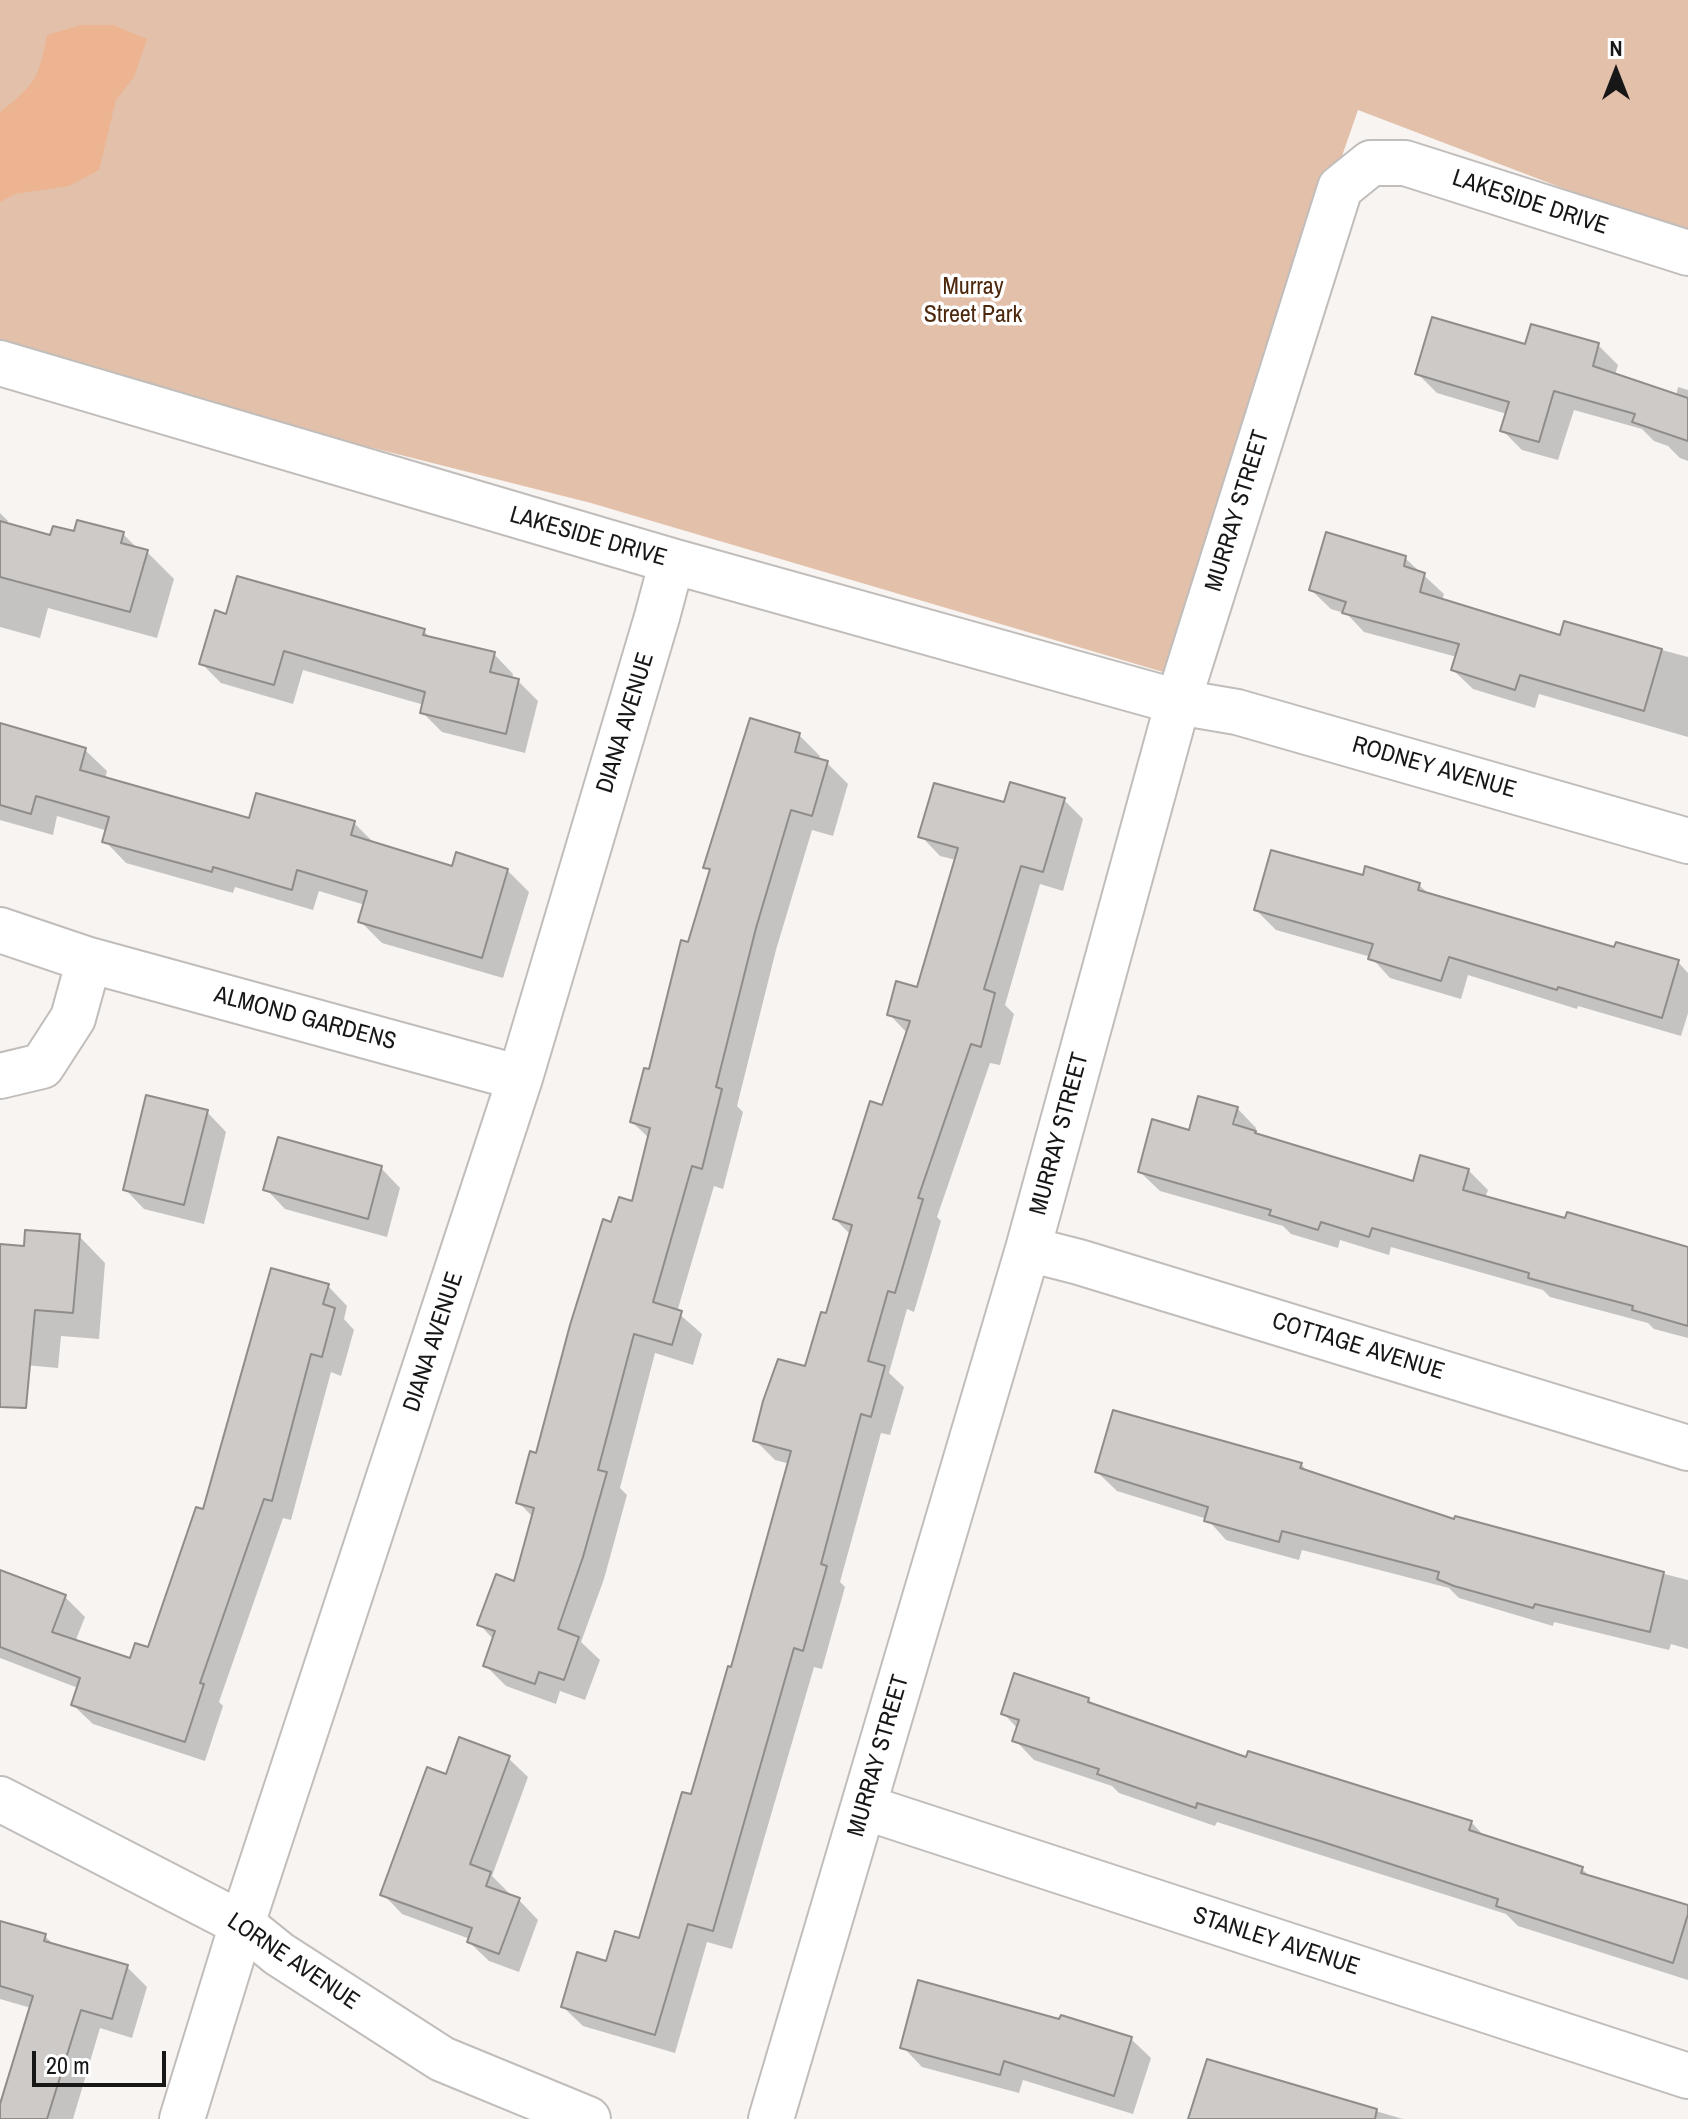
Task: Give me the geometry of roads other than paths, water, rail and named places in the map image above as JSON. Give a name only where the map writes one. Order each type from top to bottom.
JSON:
[{"type":"street","name":"LAKESIDE DRIVE","points":[[1371,163],[1405,163],[1688,253]]},
{"type":"street","name":"MURRAY STREET","points":[[771,2119],[1028,1249],[1178,702],[1340,188],[1371,163]]},
{"type":"street","name":"LAKESIDE DRIVE","points":[[0,363],[672,561],[1178,702]]},
{"type":"street","name":"DIANA AVENUE","points":[[182,2119],[242,1924],[520,1078],[672,561]]},
{"type":"street","name":"RODNEY AVENUE","points":[[1178,702],[1237,712],[1688,841]]},
{"type":"street","name":"ALMOND GARDENS","points":[[0,930],[89,960],[520,1078]]},
{"type":"street","points":[[0,1076],[42,1066],[73,1018],[89,960]]},
{"type":"street","name":"COTTAGE AVENUE","points":[[1028,1249],[1688,1448]]},
{"type":"street","name":"LORNE AVENUE","points":[[0,1799],[242,1924],[279,1954],[442,2059],[588,2119]]},
{"type":"street","name":"STANLEY AVENUE","points":[[864,1807],[1688,2076]]},
{"type":"park label","name":"Murray Street Park","points":[[973,302]]}]
